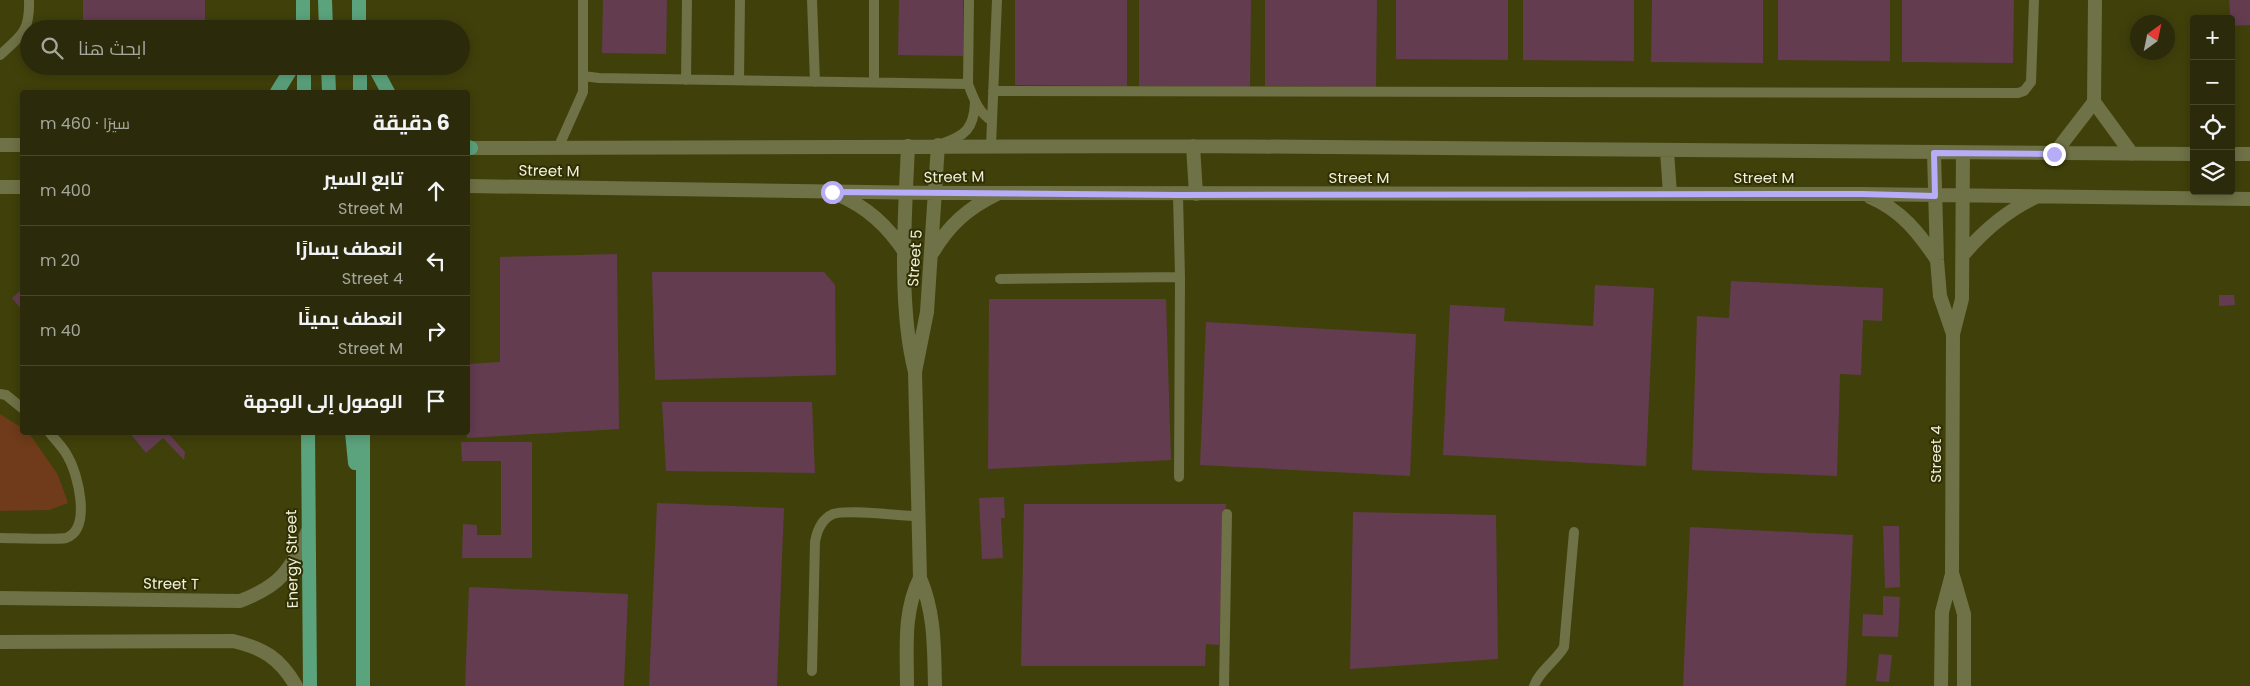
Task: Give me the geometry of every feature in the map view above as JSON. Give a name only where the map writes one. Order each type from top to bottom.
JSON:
[{"type":"main road","points":[[303,0],[303,20]]},
{"type":"main road","points":[[326,0],[326,20]]},
{"type":"main road","points":[[359,0],[360,20]]},
{"type":"main road","points":[[278,90],[287,75]]},
{"type":"main road","points":[[304,75],[304,90]]},
{"type":"main road","points":[[328,75],[329,90]]},
{"type":"main road","points":[[360,75],[360,90]]},
{"type":"main road","points":[[379,75],[387,90]]},
{"type":"main road","name":"Energy Street","points":[[308,435],[310,686]]},
{"type":"main road","points":[[352,435],[362,515]]},
{"type":"main road","points":[[363,435],[363,686]]},
{"type":"street","points":[[2095,0],[2094,102],[2132,154]]},
{"type":"street","points":[[2054,154],[2094,102]]},
{"type":"street","points":[[0,145],[20,145]]},
{"type":"street","name":"Street M","points":[[470,148],[938,145],[2190,154]]},
{"type":"street","name":"Street 5","points":[[915,372],[925,327],[938,145]]},
{"type":"street","name":"Street 5","points":[[908,146],[906,193],[907,329],[915,372],[920,578],[928,599],[933,622],[935,686]]},
{"type":"street","points":[[1193,146],[1196,194]]},
{"type":"street","points":[[1667,151],[1670,194]]},
{"type":"street","name":"Street 4","points":[[1934,153],[1940,296],[1953,334]]},
{"type":"street","name":"Street 4","points":[[1941,686],[1942,612],[1952,574],[1953,334],[1962,298],[1963,153]]},
{"type":"street","points":[[2235,154],[2250,154]]},
{"type":"street","points":[[0,187],[20,186]]},
{"type":"street","name":"Street M","points":[[470,186],[1178,195],[1862,194],[2250,199]]},
{"type":"street","points":[[832,192],[854,202],[875,216],[892,234],[906,254]]},
{"type":"street","points":[[931,255],[943,235],[959,217],[978,203],[1000,192]]},
{"type":"street","points":[[1862,194],[1898,213],[1913,227],[1937,260]]},
{"type":"street","points":[[1963,255],[1990,225],[2040,196]]},
{"type":"street","name":"Street T","points":[[0,598],[240,601],[261,593],[292,566],[308,531]]},
{"type":"street","name":"Street 4","points":[[1952,574],[1964,614],[1964,686]]},
{"type":"street","name":"Street 5","points":[[907,686],[908,611],[920,578]]},
{"type":"street","points":[[0,642],[233,641],[256,647],[278,661],[296,686]]},
{"type":"lane","points":[[29,0],[30,20]]},
{"type":"lane","points":[[558,148],[583,92],[583,0]]},
{"type":"lane","points":[[686,0],[686,80]]},
{"type":"lane","points":[[739,80],[740,0]]},
{"type":"lane","points":[[812,0],[816,82]]},
{"type":"lane","points":[[874,0],[874,82]]},
{"type":"lane","points":[[969,0],[968,84],[975,102],[984,116],[992,121]]},
{"type":"lane","points":[[991,146],[997,0]]},
{"type":"lane","points":[[993,91],[2018,93],[2024,91],[2031,82],[2034,0]]},
{"type":"lane","points":[[0,55],[20,35]]},
{"type":"lane","points":[[583,76],[686,80],[968,84]]},
{"type":"lane","points":[[938,145],[961,137],[966,132],[975,111],[975,102]]},
{"type":"lane","points":[[1178,195],[1180,277],[1179,477]]},
{"type":"lane","points":[[1000,279],[1180,277]]},
{"type":"lane","points":[[0,394],[6,395],[20,406]]},
{"type":"lane","points":[[0,538],[66,538],[75,530],[81,519],[78,488],[68,456],[51,435]]},
{"type":"lane","points":[[812,671],[815,542],[822,523],[833,515],[846,512],[918,516]]},
{"type":"lane","points":[[1224,686],[1227,514]]},
{"type":"lane","points":[[1534,686],[1535,681],[1556,660],[1564,647],[1574,532]]},
{"type":"shaded area","points":[[0,0],[2250,0],[2250,686],[0,686]]},
{"type":"shaded area","points":[[0,414],[20,427],[20,435],[30,435],[58,475],[68,503],[49,510],[0,511]]},
{"type":"building","points":[[83,0],[205,0],[205,20],[83,20]]},
{"type":"building","points":[[603,0],[667,0],[666,54],[602,53]]},
{"type":"building","points":[[899,0],[963,0],[963,56],[898,55]]},
{"type":"building","points":[[1015,0],[1127,0],[1127,86],[1015,85]]},
{"type":"building","points":[[1139,0],[1251,0],[1250,87],[1139,86]]},
{"type":"building","points":[[1265,0],[1377,0],[1376,87],[1265,86]]},
{"type":"building","points":[[1396,0],[1508,0],[1508,60],[1396,59]]},
{"type":"building","points":[[1523,0],[1634,0],[1634,61],[1523,60]]},
{"type":"building","points":[[1652,0],[1763,0],[1763,63],[1651,62]]},
{"type":"building","points":[[1778,0],[1890,0],[1890,61],[1778,60]]},
{"type":"building","points":[[1902,0],[2014,0],[2013,63],[1902,62]]},
{"type":"building","points":[[2229,0],[2250,0],[2250,25],[2235,26],[2235,15],[2230,15]]},
{"type":"building","points":[[617,254],[619,429],[467,438],[467,435],[470,435],[470,364],[500,362],[500,257]]},
{"type":"building","points":[[652,272],[824,272],[835,285],[836,375],[655,380]]},
{"type":"building","points":[[1731,281],[1883,288],[1882,321],[1863,320],[1861,375],[1840,374],[1837,476],[1692,470],[1697,316],[1729,318]]},
{"type":"building","points":[[1595,285],[1654,288],[1646,466],[1443,455],[1450,305],[1505,308],[1504,321],[1593,326]]},
{"type":"building","points":[[20,291],[20,308],[12,298]]},
{"type":"building","points":[[2219,295],[2234,295],[2235,305],[2219,306]]},
{"type":"building","points":[[989,299],[1166,299],[1171,460],[988,469]]},
{"type":"building","points":[[1206,322],[1416,334],[1410,476],[1200,465]]},
{"type":"building","points":[[662,402],[812,402],[815,473],[666,471]]},
{"type":"building","points":[[131,435],[170,435],[185,452],[184,460],[163,438],[146,453]]},
{"type":"building","points":[[461,442],[532,442],[532,558],[462,558],[463,524],[477,525],[477,535],[501,535],[501,461],[462,461]]},
{"type":"building","points":[[1004,497],[1005,518],[1001,518],[1003,558],[982,559],[979,498]]},
{"type":"building","points":[[657,503],[784,508],[777,686],[649,686]]},
{"type":"building","points":[[1024,504],[1226,504],[1219,645],[1206,644],[1205,666],[1021,666]]},
{"type":"building","points":[[1353,512],[1496,515],[1498,659],[1350,669]]},
{"type":"building","points":[[1883,526],[1899,526],[1900,587],[1885,588]]},
{"type":"building","points":[[1690,527],[1853,535],[1846,686],[1683,686]]},
{"type":"building","points":[[469,587],[628,594],[624,686],[465,686]]},
{"type":"building","points":[[1883,596],[1900,597],[1898,637],[1862,636],[1863,614],[1883,615]]},
{"type":"building","points":[[1879,654],[1892,655],[1889,682],[1876,681]]},
{"type":"route","points":[[832,192],[1178,195],[1862,194],[1935,196],[1934,153],[2054,154]]}]
